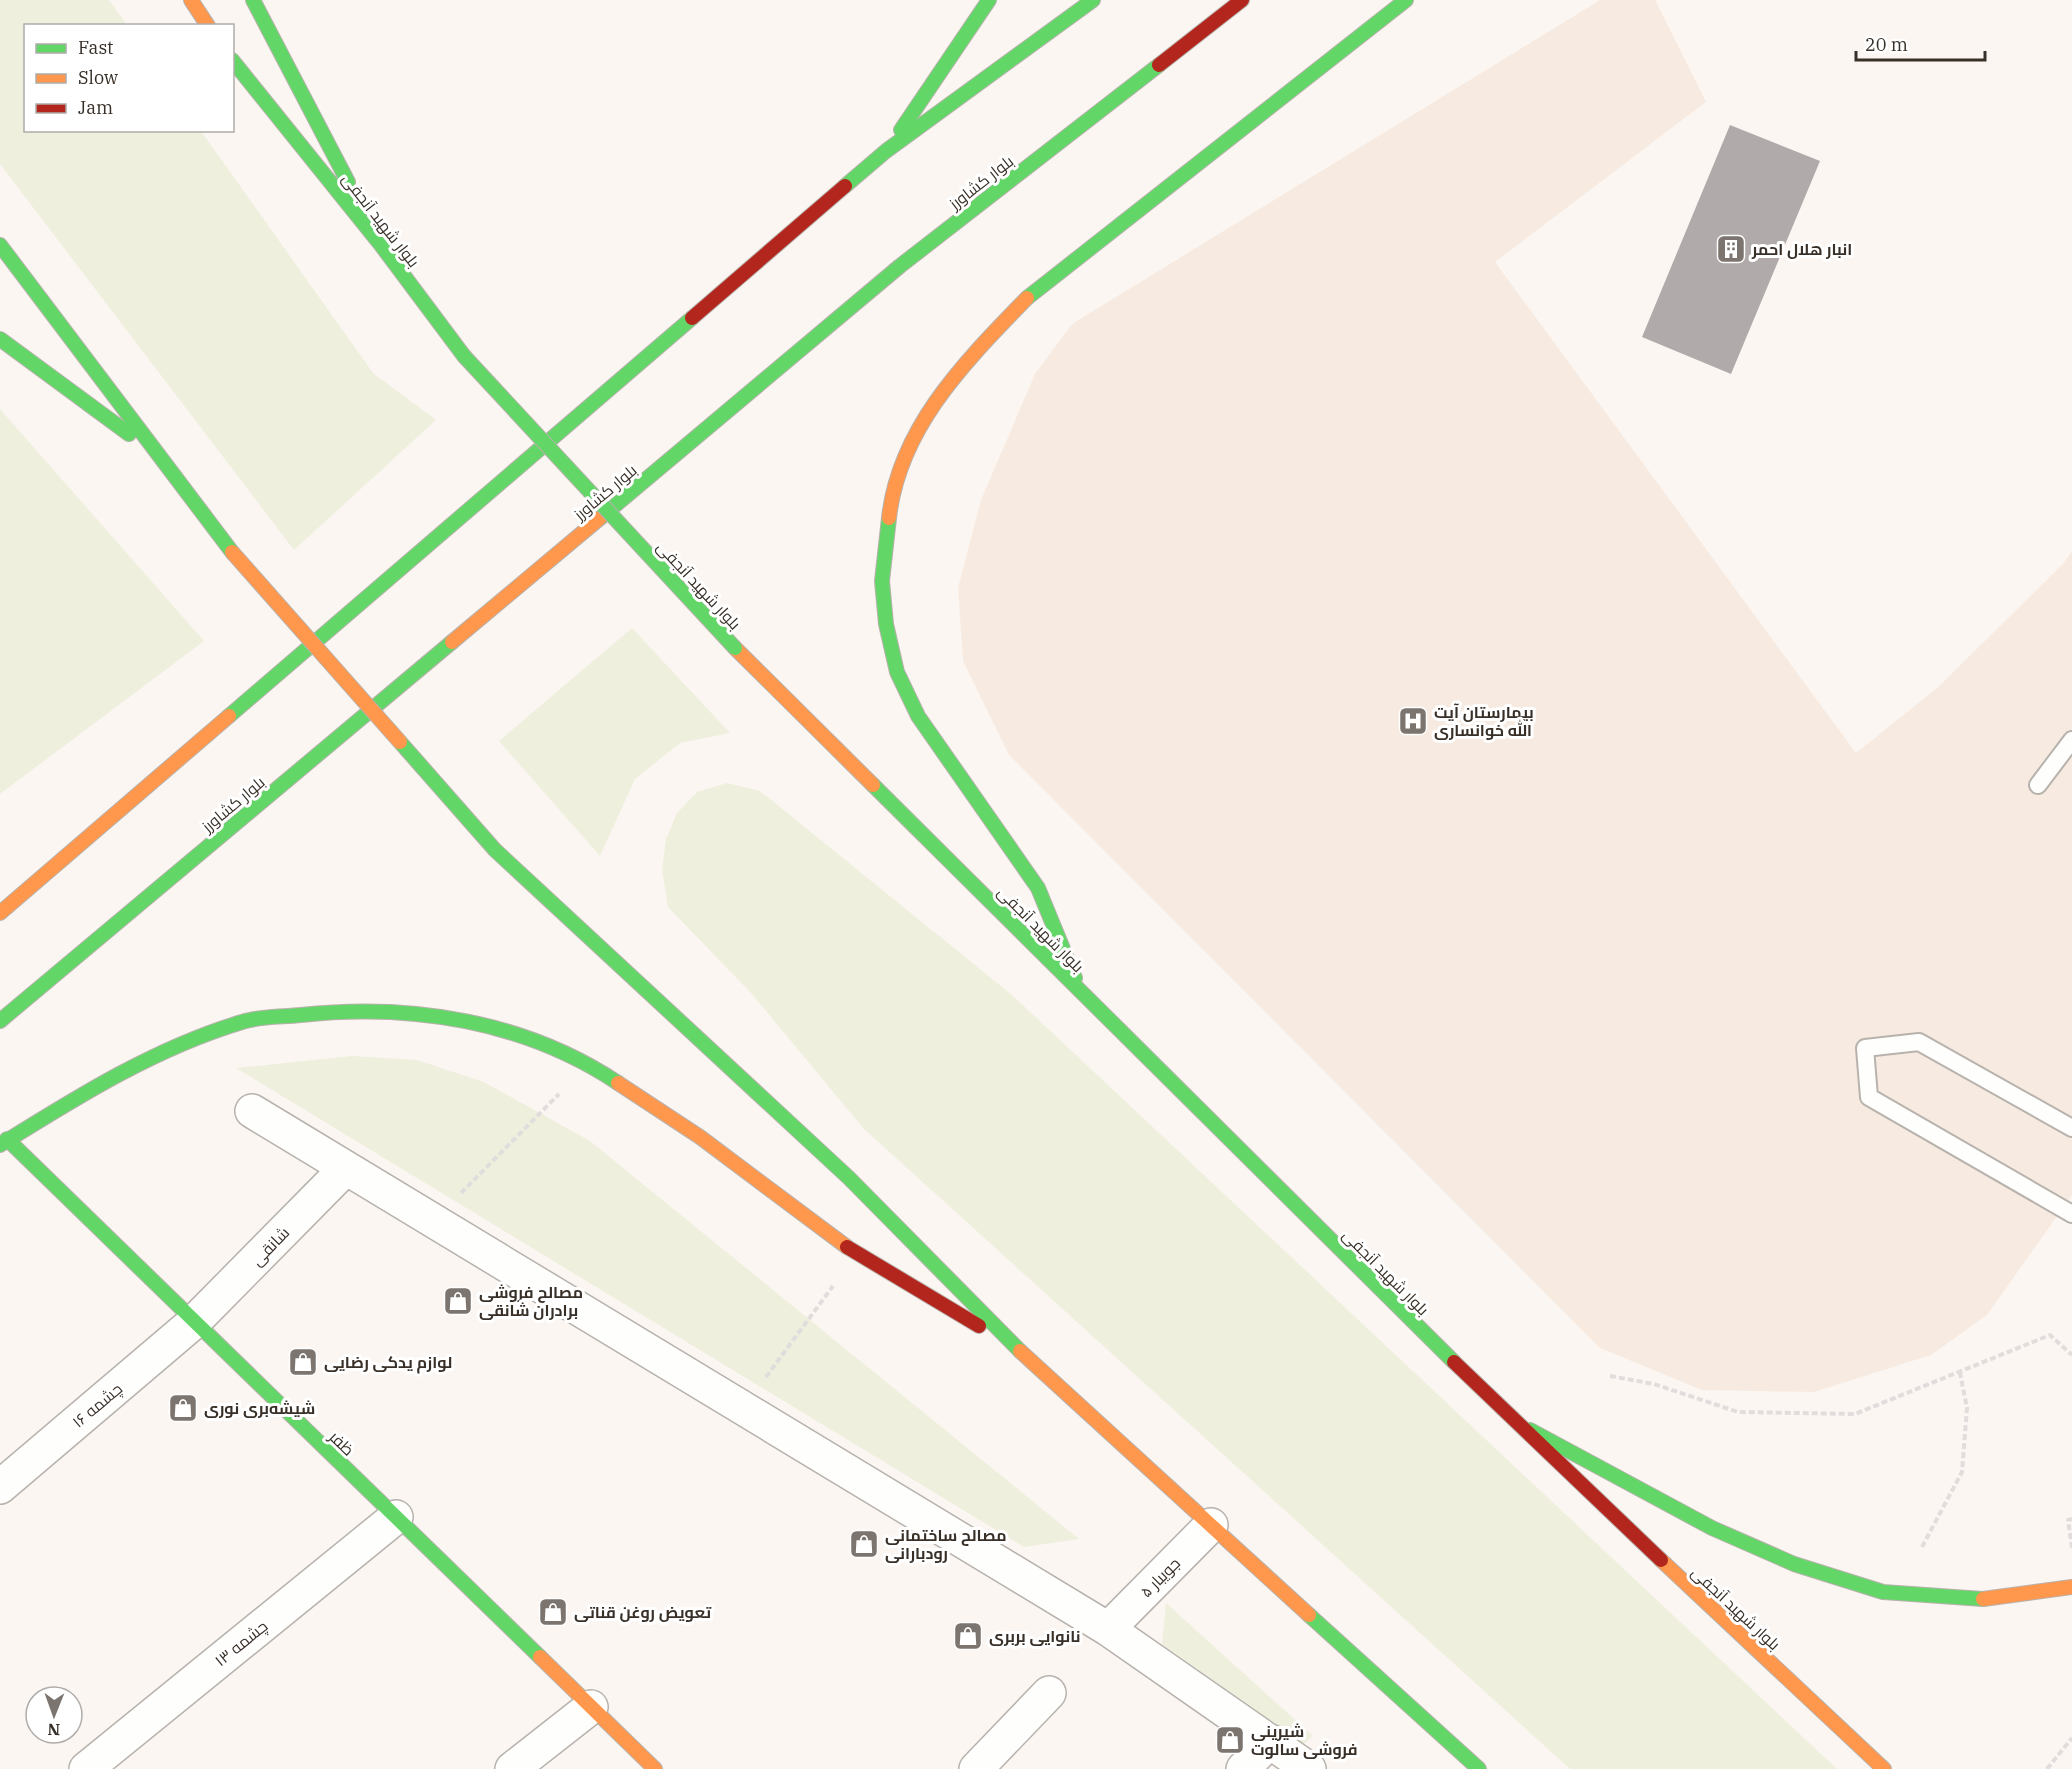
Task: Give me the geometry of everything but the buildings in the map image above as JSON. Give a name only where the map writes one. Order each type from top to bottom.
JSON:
[{"type":"main road","points":[[190,0],[207,24]]},
{"type":"main road","points":[[253,0],[381,244]]},
{"type":"main road","points":[[886,151],[989,0]]},
{"type":"main road","points":[[0,913],[886,151],[1093,0]]},
{"type":"main road","name":"بلوار کشاورز","points":[[0,1021],[900,266],[1242,0]]},
{"type":"main road","points":[[1080,991],[1038,888],[918,716],[897,672],[886,624],[882,581],[892,490],[909,447],[953,376],[1035,288],[1406,0]]},
{"type":"main road","name":"بلوار شهید آنجفی","points":[[234,62],[381,244],[464,356],[735,648],[1512,1420],[1884,1769]]},
{"type":"main road","points":[[0,245],[232,552],[495,850],[849,1178],[1017,1348],[1479,1769]]},
{"type":"main road","points":[[0,339],[157,455]]},
{"type":"main road","points":[[4,1142],[142,1060],[244,1022],[348,1010],[463,1019],[527,1036],[589,1063],[700,1137],[857,1254],[1017,1348]]},
{"type":"main road","name":"ظفر","points":[[4,1142],[194,1322],[655,1769]]},
{"type":"main road","points":[[1512,1420],[1712,1528],[1794,1564],[1884,1592],[1985,1599],[2072,1587]]},
{"type":"street","points":[[252,1111],[1108,1629],[1309,1769]]},
{"type":"street","name":"شانقی","points":[[194,1322],[345,1169]]},
{"type":"street","name":"چشمه ۱۶","points":[[0,1487],[194,1322]]},
{"type":"street","name":"چشمه ۱۳","points":[[86,1769],[396,1517]]},
{"type":"street","name":"جویبار ۵","points":[[1108,1629],[1211,1525]]},
{"type":"street","points":[[976,1769],[1048,1693]]},
{"type":"street","points":[[513,1769],[591,1707]]},
{"type":"street","points":[[1243,1769],[1270,1741]]},
{"type":"lane","points":[[2038,785],[2072,740]]},
{"type":"lane","points":[[2072,1128],[1919,1042],[1865,1048],[1869,1097],[2072,1214]]},
{"type":"path","points":[[434,1222],[589,1063]]},
{"type":"path","points":[[743,1409],[857,1254]]},
{"type":"path","points":[[1610,1376],[1654,1384],[1738,1412],[1855,1414],[2050,1335],[2072,1355]]},
{"type":"path","points":[[1922,1547],[1962,1472],[1967,1408],[1960,1373]]},
{"type":"path","points":[[2072,1514],[2070,1520],[2072,1549]]},
{"type":"path","points":[[2047,1769],[2072,1738]]},
{"type":"shaded area","name":"بیمارستان آیت الله خوانساری","points":[[1600,0],[1655,0],[1706,102],[1495,262],[1856,753],[1937,688],[2063,564],[2072,551],[2072,1195],[1987,1315],[1931,1355],[1814,1392],[1702,1390],[1600,1348],[1009,755],[963,661],[958,588],[981,500],[1035,374],[1072,324]]},
{"type":"green space","points":[[0,0],[109,0],[126,24],[24,24],[24,132],[202,132],[373,373],[436,420],[294,550],[0,164]]},
{"type":"green space","points":[[0,409],[204,641],[0,794]]},
{"type":"green space","points":[[632,628],[730,733],[680,743],[635,779],[600,856],[499,741]]},
{"type":"green space","points":[[727,783],[760,791],[1012,995],[1837,1769],[1570,1769],[863,1128],[752,994],[668,907],[662,870],[666,839],[677,813],[697,792]]},
{"type":"green space","points":[[352,1056],[417,1060],[484,1082],[590,1141],[1079,1539],[1024,1547],[236,1068]]},
{"type":"green space","points":[[1166,1603],[1313,1736],[1304,1744],[1162,1644]]},
{"type":"traffic: fast","points":[[253,0],[348,182]]},
{"type":"traffic: fast","points":[[901,130],[989,0]]},
{"type":"traffic: fast","points":[[845,186],[886,151],[1093,0]]},
{"type":"traffic: fast","points":[[1027,298],[1406,0]]},
{"type":"traffic: fast","points":[[234,62],[381,245],[464,356]]},
{"type":"traffic: fast","points":[[600,518],[900,266],[1159,65]]},
{"type":"traffic: fast","points":[[0,245],[232,552]]},
{"type":"traffic: fast","points":[[229,716],[692,318]]},
{"type":"traffic: fast","points":[[0,339],[129,434]]},
{"type":"traffic: fast","points":[[464,356],[735,648]]},
{"type":"traffic: fast","points":[[889,518],[882,581],[886,624],[897,672],[918,716],[1038,888],[1075,978]]},
{"type":"traffic: fast","points":[[0,1021],[452,642]]},
{"type":"traffic: fast","points":[[400,742],[495,850]]},
{"type":"traffic: fast","points":[[873,785],[1454,1362]]},
{"type":"traffic: fast","points":[[495,850],[849,1178],[1020,1351]]},
{"type":"traffic: fast","points":[[0,1145],[117,1075],[178,1045],[242,1022],[264,1018],[342,1012],[384,1012],[466,1021],[506,1031],[545,1045],[582,1062],[618,1083]]},
{"type":"traffic: fast","points":[[7,1139],[540,1657]]},
{"type":"traffic: fast","points":[[1530,1430],[1712,1528],[1794,1564],[1883,1592],[1983,1599]]},
{"type":"traffic: fast","points":[[1309,1615],[1479,1769]]},
{"type":"traffic: slow","points":[[191,0],[207,24]]},
{"type":"traffic: slow","points":[[889,518],[895,485],[906,454],[921,425],[959,371],[1027,298]]},
{"type":"traffic: slow","points":[[452,642],[600,518]]},
{"type":"traffic: slow","points":[[232,552],[400,742]]},
{"type":"traffic: slow","points":[[735,648],[873,785]]},
{"type":"traffic: slow","points":[[0,913],[229,716]]},
{"type":"traffic: slow","points":[[618,1083],[700,1137],[847,1247]]},
{"type":"traffic: slow","points":[[1020,1351],[1309,1615]]},
{"type":"traffic: slow","points":[[1661,1560],[1884,1769]]},
{"type":"traffic: slow","points":[[1983,1599],[2072,1587]]},
{"type":"traffic: slow","points":[[540,1657],[655,1769]]},
{"type":"traffic: jam","points":[[1159,65],[1242,0]]},
{"type":"traffic: jam","points":[[692,318],[845,186]]},
{"type":"traffic: jam","points":[[847,1247],[979,1326]]},
{"type":"traffic: jam","points":[[1454,1362],[1661,1560]]},
{"type":"place","name":"انبار هلال احمر","points":[[1731,249]]},
{"type":"place","name":"بیمارستان آیت الله خوانساری","points":[[1413,721]]},
{"type":"place","name":"مصالح فروشی برادران شانقی","points":[[458,1301]]},
{"type":"place","name":"لوازم یدکی رضایی","points":[[303,1362]]},
{"type":"place","name":"شیشه‌بری نوری","points":[[183,1408]]},
{"type":"place","name":"مصالح ساختمانی رودبارانی","points":[[864,1544]]},
{"type":"place","name":"تعویض روغن قناتی","points":[[553,1612]]},
{"type":"place","name":"نانوایی بربری","points":[[968,1636]]},
{"type":"place","name":"شیرینی فروشی سالوت","points":[[1230,1740]]}]
